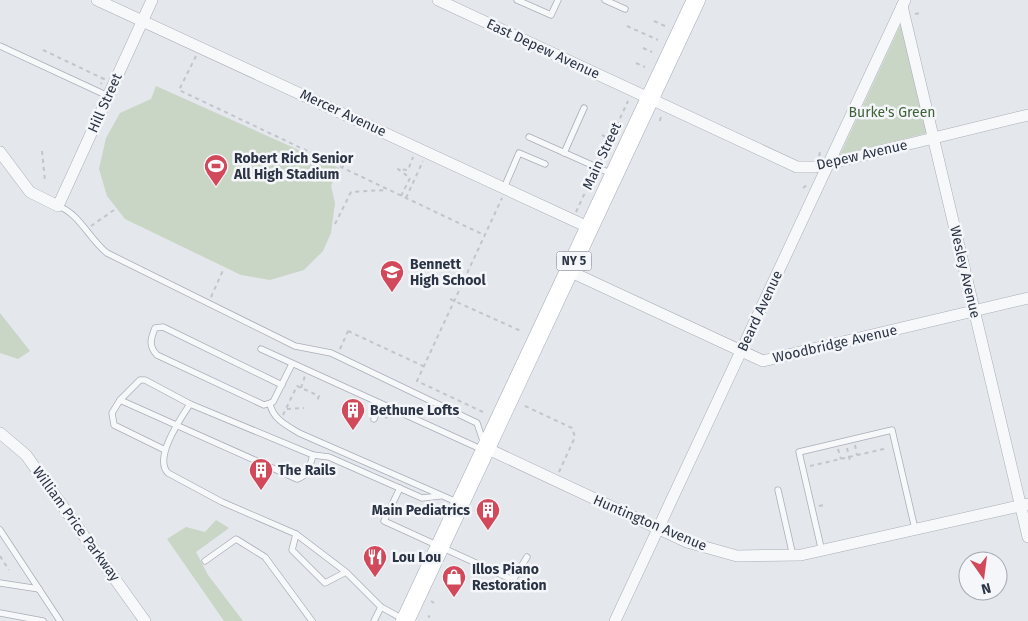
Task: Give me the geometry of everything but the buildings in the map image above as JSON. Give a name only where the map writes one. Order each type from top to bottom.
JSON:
[{"type":"main road","name":"NY 5","points":[[406,620],[696,0]]},
{"type":"street","name":"Mercer Avenue","points":[[97,0],[590,228]]},
{"type":"street","name":"Hill Street","points":[[58,206],[152,0]]},
{"type":"street","name":"East Depew Avenue","points":[[438,0],[649,98]]},
{"type":"street","name":"Wesley Avenue","points":[[903,3],[974,311],[1024,505],[1028,538]]},
{"type":"street","name":"Beard Avenue","points":[[615,621],[903,3]]},
{"type":"street","name":"Depew Avenue","points":[[649,98],[797,167],[829,163],[1028,115]]},
{"type":"street","points":[[0,152],[30,192],[58,206]]},
{"type":"street","name":"Woodbridge Avenue","points":[[569,272],[763,361],[1028,298]]},
{"type":"street","name":"William Price Parkway","points":[[0,433],[26,455],[146,621]]},
{"type":"street","name":"Huntington Avenue","points":[[485,450],[687,542],[737,556],[793,556],[822,552],[1024,505]]},
{"type":"lane","points":[[517,0],[551,15],[558,0]]},
{"type":"lane","points":[[605,0],[625,9]]},
{"type":"lane","points":[[0,46],[108,96]]},
{"type":"lane","points":[[564,153],[584,108]]},
{"type":"lane","points":[[529,137],[614,175]]},
{"type":"lane","points":[[504,188],[519,153],[545,164]]},
{"type":"lane","points":[[58,206],[72,213],[97,246],[107,253],[295,346],[337,356],[476,423],[485,450]]},
{"type":"lane","points":[[282,385],[168,329],[155,328],[150,340],[152,349],[157,354],[264,405],[273,402],[282,385],[292,364]]},
{"type":"lane","points":[[260,349],[485,450]]},
{"type":"lane","points":[[165,450],[114,425],[112,414],[120,400],[140,380],[145,380],[190,404],[313,455],[329,457],[422,498],[442,496]]},
{"type":"lane","points":[[120,400],[297,479],[303,477],[308,472],[313,455]]},
{"type":"lane","points":[[190,404],[165,450],[164,469],[222,502],[296,534],[346,572],[381,607],[406,620]]},
{"type":"lane","points":[[270,404],[272,413],[278,420],[298,432],[460,504]]},
{"type":"lane","points":[[374,419],[380,404]]},
{"type":"lane","points":[[822,552],[799,452],[892,430],[915,529]]},
{"type":"lane","points":[[400,488],[384,521],[513,580],[527,557]]},
{"type":"lane","points":[[778,490],[793,556]]},
{"type":"lane","points":[[0,530],[60,621]]},
{"type":"lane","points":[[296,534],[292,550],[325,583],[346,572]]},
{"type":"lane","points":[[205,561],[236,539],[253,548],[265,557],[310,620]]},
{"type":"lane","points":[[0,583],[39,590]]},
{"type":"lane","points":[[374,621],[381,607]]},
{"type":"lane","points":[[0,614],[7,618],[43,621]]},
{"type":"path","points":[[915,14],[921,13]]},
{"type":"path","points":[[654,21],[665,26]]},
{"type":"path","points":[[627,26],[658,40]]},
{"type":"path","points":[[643,48],[652,52]]},
{"type":"path","points":[[43,50],[104,79],[100,86]]},
{"type":"path","points":[[197,55],[180,90],[484,235]]},
{"type":"path","points":[[636,63],[645,67]]},
{"type":"path","name":"Main Street","points":[[576,211],[628,101]]},
{"type":"path","points":[[626,107],[630,109]]},
{"type":"path","points":[[654,120],[659,122],[661,116]]},
{"type":"path","points":[[602,135],[610,139]]},
{"type":"path","points":[[819,156],[820,150]]},
{"type":"path","points":[[42,151],[45,181]]},
{"type":"path","points":[[342,168],[348,155]]},
{"type":"path","points":[[401,196],[410,178],[398,169],[408,170],[414,155]]},
{"type":"path","points":[[406,198],[424,160]]},
{"type":"path","points":[[803,188],[808,184]]},
{"type":"path","points":[[336,224],[351,192],[388,190]]},
{"type":"path","points":[[483,412],[417,381],[500,201]]},
{"type":"path","points":[[96,223],[114,210]]},
{"type":"path","points":[[473,246],[478,248]]},
{"type":"path","points":[[215,289],[224,268]]},
{"type":"path","points":[[450,299],[521,331]]},
{"type":"path","points":[[337,356],[348,330],[424,367]]},
{"type":"path","points":[[425,352],[430,354]]},
{"type":"path","points":[[301,388],[306,375]]},
{"type":"path","points":[[283,415],[297,386],[319,396],[317,401]]},
{"type":"path","points":[[524,406],[572,428],[575,437],[559,472]]},
{"type":"path","points":[[286,409],[304,408]]},
{"type":"path","points":[[382,415],[390,419],[391,415]]},
{"type":"path","points":[[855,446],[858,455]]},
{"type":"path","points":[[847,447],[850,461]]},
{"type":"path","points":[[809,466],[891,447]]},
{"type":"path","points":[[838,450],[841,459]]},
{"type":"path","points":[[818,507],[825,505]]},
{"type":"path","points":[[0,556],[9,570]]},
{"type":"green space","name":"Burke's Green","points":[[901,24],[927,133],[840,155]]},
{"type":"green space","points":[[156,86],[339,168],[331,186],[335,203],[331,233],[323,251],[304,270],[270,280],[241,275],[125,219],[107,196],[99,169],[106,138],[120,113],[151,99]]},
{"type":"green space","points":[[0,313],[30,351],[18,359],[0,353]]},
{"type":"green space","points":[[216,520],[229,528],[196,552],[208,575],[243,621],[224,621],[167,539],[186,527],[205,532]]},
{"type":"place","name":"Robert Rich Senior All High Stadium","points":[[216,187]]},
{"type":"place","name":"Bennett High School","points":[[392,293]]},
{"type":"place","name":"Bethune Lofts","points":[[353,431]]},
{"type":"place","name":"The Rails","points":[[261,491]]},
{"type":"place","name":"Main Pediatrics","points":[[488,531]]},
{"type":"place","name":"Lou Lou","points":[[375,578]]},
{"type":"place","name":"Illos Piano Restoration","points":[[454,598]]}]
